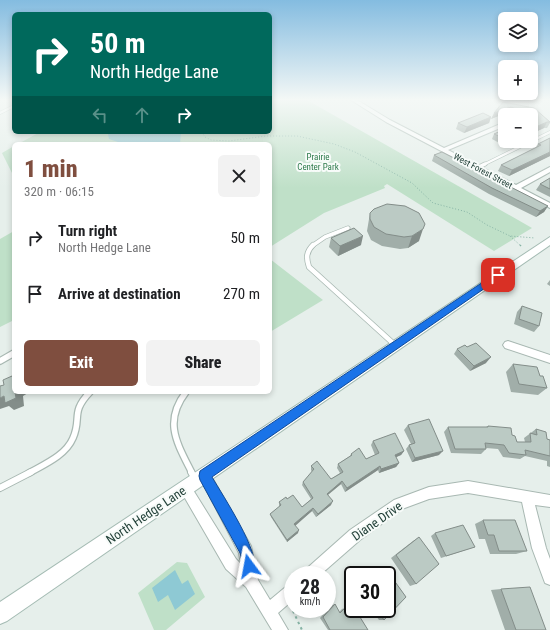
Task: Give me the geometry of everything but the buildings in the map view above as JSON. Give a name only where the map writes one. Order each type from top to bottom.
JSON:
[{"type":"street","name":"West Forest Street","points":[[403,129],[550,206]]},
{"type":"street","points":[[444,150],[492,129]]},
{"type":"street","points":[[516,188],[550,169]]},
{"type":"street","name":"North Hedge Lane","points":[[0,614],[550,240]]},
{"type":"street","points":[[508,345],[550,358]]},
{"type":"street","points":[[195,482],[231,564],[251,582],[280,630]]},
{"type":"street","points":[[195,482],[246,551],[251,582]]},
{"type":"street","name":"Diane Drive","points":[[320,566],[355,536],[398,504],[423,495],[468,487],[550,501]]},
{"type":"street","points":[[526,496],[539,548],[550,578]]},
{"type":"street","points":[[269,611],[284,598]]},
{"type":"lane","points":[[477,168],[550,132]]},
{"type":"lane","points":[[348,228],[310,246],[306,253],[305,260],[309,267],[395,345]]},
{"type":"lane","points":[[0,361],[12,354]]},
{"type":"lane","points":[[0,488],[62,453],[71,444],[75,432],[77,408],[82,399],[88,394]]},
{"type":"lane","points":[[185,394],[174,410],[171,426],[195,482]]},
{"type":"path","points":[[203,134],[205,137],[211,140],[229,141],[266,136],[297,136],[346,149],[416,186],[434,203],[467,212],[487,226],[510,236],[521,246]]},
{"type":"path","points":[[510,236],[535,238]]},
{"type":"path","points":[[296,618],[302,630]]},
{"type":"green space","name":"Prairie Center Park","points":[[272,129],[359,129],[532,228],[494,251],[387,184],[384,186],[385,188],[324,213],[272,246],[272,142],[22,142],[36,134],[272,134]]},
{"type":"green space","points":[[12,147],[12,173],[2,153]]},
{"type":"green space","points":[[12,232],[12,321],[0,327],[0,239]]},
{"type":"green space","points":[[272,261],[323,300],[272,331]]},
{"type":"green space","points":[[177,562],[187,563],[205,597],[166,630],[154,630],[138,593]]},
{"type":"water","points":[[108,134],[181,134],[180,142],[118,142],[109,139]]},
{"type":"water","points":[[175,570],[182,584],[188,580],[195,594],[175,610],[168,595],[158,602],[152,588]]},
{"type":"route","points":[[249,566],[246,551],[205,476],[264,434],[498,275]]}]
